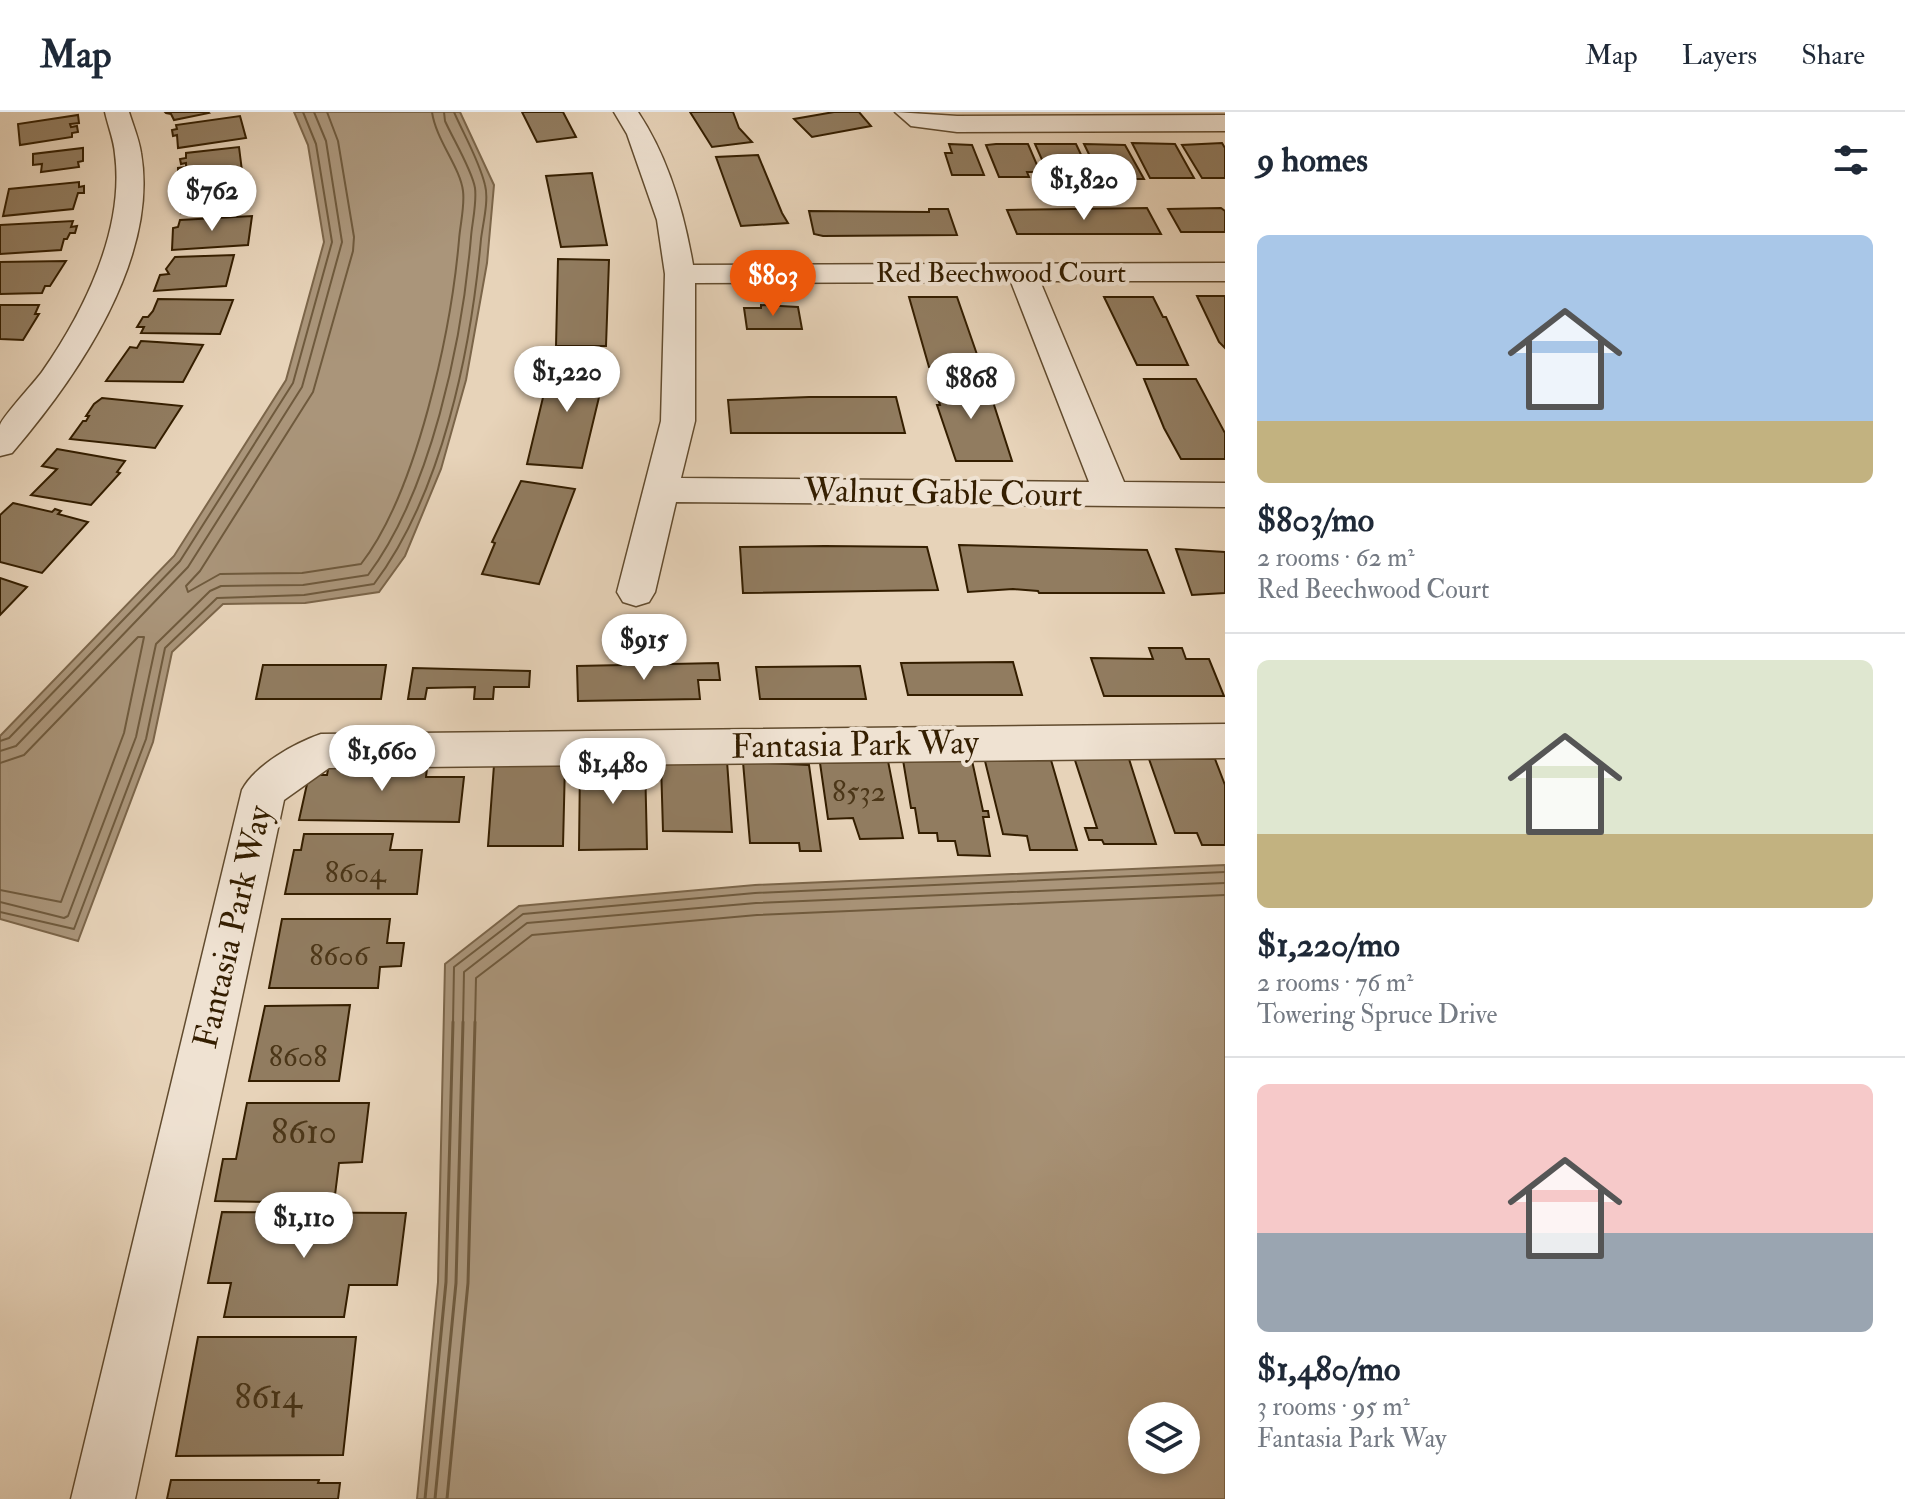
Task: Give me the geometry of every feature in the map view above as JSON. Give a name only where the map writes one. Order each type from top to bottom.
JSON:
[{"type":"street","points":[[0,445],[81,338],[113,267],[131,187],[123,126],[117,112]]},
{"type":"street","points":[[626,112],[640,134],[671,220],[680,274],[678,421],[636,592]]},
{"type":"street","points":[[907,112],[920,121],[957,124],[1225,123]]},
{"type":"street","name":"Red Beechwood Court","points":[[680,274],[1225,272]]},
{"type":"street","points":[[1022,273],[1111,494]]},
{"type":"street","name":"Walnut Gable Court","points":[[662,490],[1225,495]]},
{"type":"street","name":"Fantasia Park Way","points":[[103,1499],[264,790],[321,751],[1225,741]]},
{"type":"water","points":[[294,112],[460,112],[494,185],[487,263],[466,380],[441,469],[405,556],[379,592],[305,603],[223,604],[172,652],[153,742],[78,941],[0,919],[0,736],[174,556],[286,380],[324,242],[308,145]]},
{"type":"water","points":[[1225,865],[1225,1499],[417,1499],[438,1282],[445,964],[519,906],[755,885]]},
{"type":"building","points":[[522,112],[563,112],[576,137],[537,142]]},
{"type":"building","points":[[690,112],[733,112],[739,128],[752,142],[712,147]]},
{"type":"building","points":[[834,112],[859,112],[871,126],[812,137],[794,119]]},
{"type":"building","points":[[166,113],[209,113],[174,120],[171,114]]},
{"type":"building","points":[[78,115],[79,123],[70,124],[71,127],[77,126],[78,132],[72,133],[72,137],[20,145],[18,124]]},
{"type":"building","points":[[240,116],[246,138],[178,148],[177,135],[173,136],[172,130],[177,129],[176,125]]},
{"type":"building","points":[[1132,143],[1175,144],[1194,178],[1150,178]]},
{"type":"building","points":[[1222,143],[1225,148],[1225,178],[1202,178],[1182,145]]},
{"type":"building","points":[[949,144],[972,145],[984,175],[952,175],[945,153],[952,153]]},
{"type":"building","points":[[1028,144],[1040,172],[1027,172],[1029,177],[999,177],[986,145]]},
{"type":"building","points":[[1035,144],[1076,144],[1091,176],[1063,176],[1061,171],[1047,171]]},
{"type":"building","points":[[1084,144],[1125,145],[1144,179],[1101,179]]},
{"type":"building","points":[[239,147],[242,171],[178,181],[178,168],[186,167],[180,159],[186,158],[186,153]]},
{"type":"building","points":[[83,148],[83,161],[78,162],[79,167],[41,172],[42,164],[33,165],[33,154]]},
{"type":"building","points":[[758,155],[788,223],[741,226],[716,157]]},
{"type":"building","points":[[592,173],[607,245],[561,247],[546,176]]},
{"type":"building","points":[[79,182],[79,187],[84,186],[84,193],[78,193],[73,209],[3,216],[9,189]]},
{"type":"building","points":[[222,183],[221,188],[230,187],[229,199],[220,199],[223,201],[220,209],[181,213],[182,207],[178,207],[177,202],[180,186]]},
{"type":"building","points":[[1147,208],[1161,234],[1017,234],[1007,210]]},
{"type":"building","points":[[1221,208],[1225,211],[1225,232],[1181,232],[1168,209]]},
{"type":"building","points":[[929,209],[948,209],[957,235],[823,236],[814,234],[809,211],[929,212]]},
{"type":"building","points":[[252,216],[248,245],[172,250],[173,228],[178,227],[180,220]]},
{"type":"building","points":[[73,221],[71,227],[77,226],[75,233],[64,239],[61,250],[0,254],[0,225]]},
{"type":"building","points":[[234,255],[226,286],[154,291],[160,275],[169,274],[166,269],[175,257]]},
{"type":"building","points":[[558,259],[609,260],[606,346],[556,346]]},
{"type":"building","points":[[66,261],[42,293],[0,294],[0,262]]},
{"type":"building","points":[[1197,296],[1225,296],[1225,348],[1219,342]]},
{"type":"building","points":[[909,297],[957,297],[981,366],[929,367]]},
{"type":"building","points":[[1104,297],[1153,297],[1163,317],[1166,317],[1188,365],[1137,365]]},
{"type":"building","points":[[158,299],[233,300],[220,334],[141,333],[144,327],[137,327],[143,317],[148,317],[153,311]]},
{"type":"building","points":[[0,305],[39,305],[35,314],[39,314],[23,340],[0,339]]},
{"type":"building","points":[[761,305],[798,307],[802,329],[747,329],[744,308],[761,308]]},
{"type":"building","points":[[141,341],[203,345],[183,382],[106,381],[130,347],[137,348]]},
{"type":"building","points":[[552,360],[607,364],[582,468],[527,464]]},
{"type":"building","points":[[1144,379],[1196,379],[1225,433],[1225,459],[1181,459],[1164,428]]},
{"type":"building","points":[[933,380],[986,380],[1012,461],[956,461],[937,405],[940,405]]},
{"type":"building","points":[[896,397],[905,433],[731,433],[728,400]]},
{"type":"building","points":[[102,398],[182,406],[155,448],[70,439],[86,421],[94,404]]},
{"type":"building","points":[[57,449],[125,461],[117,472],[120,473],[91,505],[31,495],[57,469],[42,466]]},
{"type":"building","points":[[521,481],[575,489],[539,584],[482,574],[495,543],[492,542]]},
{"type":"building","points":[[13,503],[52,512],[55,509],[61,511],[58,514],[88,522],[42,573],[0,562],[0,515]]},
{"type":"building","points":[[959,545],[1147,550],[1164,593],[1039,593],[1013,589],[968,592]]},
{"type":"building","points":[[740,547],[927,547],[938,590],[743,593]]},
{"type":"building","points":[[1176,549],[1225,552],[1225,593],[1192,595]]},
{"type":"building","points":[[0,578],[27,587],[0,615]]},
{"type":"building","points":[[1149,648],[1182,648],[1186,659],[1209,659],[1224,696],[1104,696],[1091,658],[1153,659]]},
{"type":"building","points":[[1013,662],[1022,695],[908,695],[901,663]]},
{"type":"building","points":[[718,663],[720,680],[698,680],[700,699],[578,701],[577,666]]},
{"type":"building","points":[[263,665],[386,665],[381,699],[256,699]]},
{"type":"building","points":[[860,666],[866,699],[760,699],[756,667]]},
{"type":"building","points":[[413,668],[530,671],[529,687],[494,687],[493,699],[474,699],[475,687],[427,688],[425,699],[408,699]]},
{"type":"building","points":[[1072,751],[1129,759],[1156,844],[1104,844],[1102,840],[1089,840],[1085,828],[1097,828]]},
{"type":"building","points":[[902,754],[971,756],[983,811],[988,811],[989,817],[983,817],[990,856],[958,855],[955,841],[938,841],[937,833],[919,833],[915,808],[911,808]]},
{"type":"building","points":[[330,759],[428,760],[426,777],[464,777],[459,822],[299,820],[309,775],[327,775]]},
{"type":"building","points":[[1149,759],[1215,759],[1225,785],[1225,845],[1202,845],[1197,833],[1175,833]]},
{"type":"building","points":[[1051,760],[1077,850],[1030,850],[1027,836],[1003,834],[985,761]]},
{"type":"building","points":[[601,761],[645,761],[647,849],[579,850],[580,766],[601,766]]},
{"type":"building","points":[[727,761],[732,832],[663,831],[661,763]]},
{"type":"building","points":[[888,761],[903,838],[860,839],[853,818],[828,819],[820,763]]},
{"type":"building","points":[[743,762],[809,765],[821,851],[800,851],[799,843],[750,843]]},
{"type":"building","points":[[565,763],[563,846],[488,846],[494,765]]},
{"type":"building","points":[[304,834],[393,834],[390,850],[422,850],[417,894],[285,894],[294,850],[301,850]]},
{"type":"building","points":[[282,919],[390,919],[387,943],[404,943],[401,966],[380,967],[378,988],[269,988]]},
{"type":"building","points":[[350,1005],[339,1081],[249,1081],[265,1006]]},
{"type":"building","points":[[247,1103],[369,1103],[362,1162],[339,1163],[335,1195],[275,1195],[274,1202],[215,1201],[223,1159],[236,1159]]},
{"type":"building","points":[[222,1212],[406,1213],[397,1285],[349,1285],[344,1317],[224,1317],[231,1283],[208,1283]]},
{"type":"building","points":[[198,1337],[356,1337],[343,1455],[176,1456]]},
{"type":"building","points":[[171,1480],[319,1480],[318,1483],[340,1483],[338,1499],[167,1499]]}]
